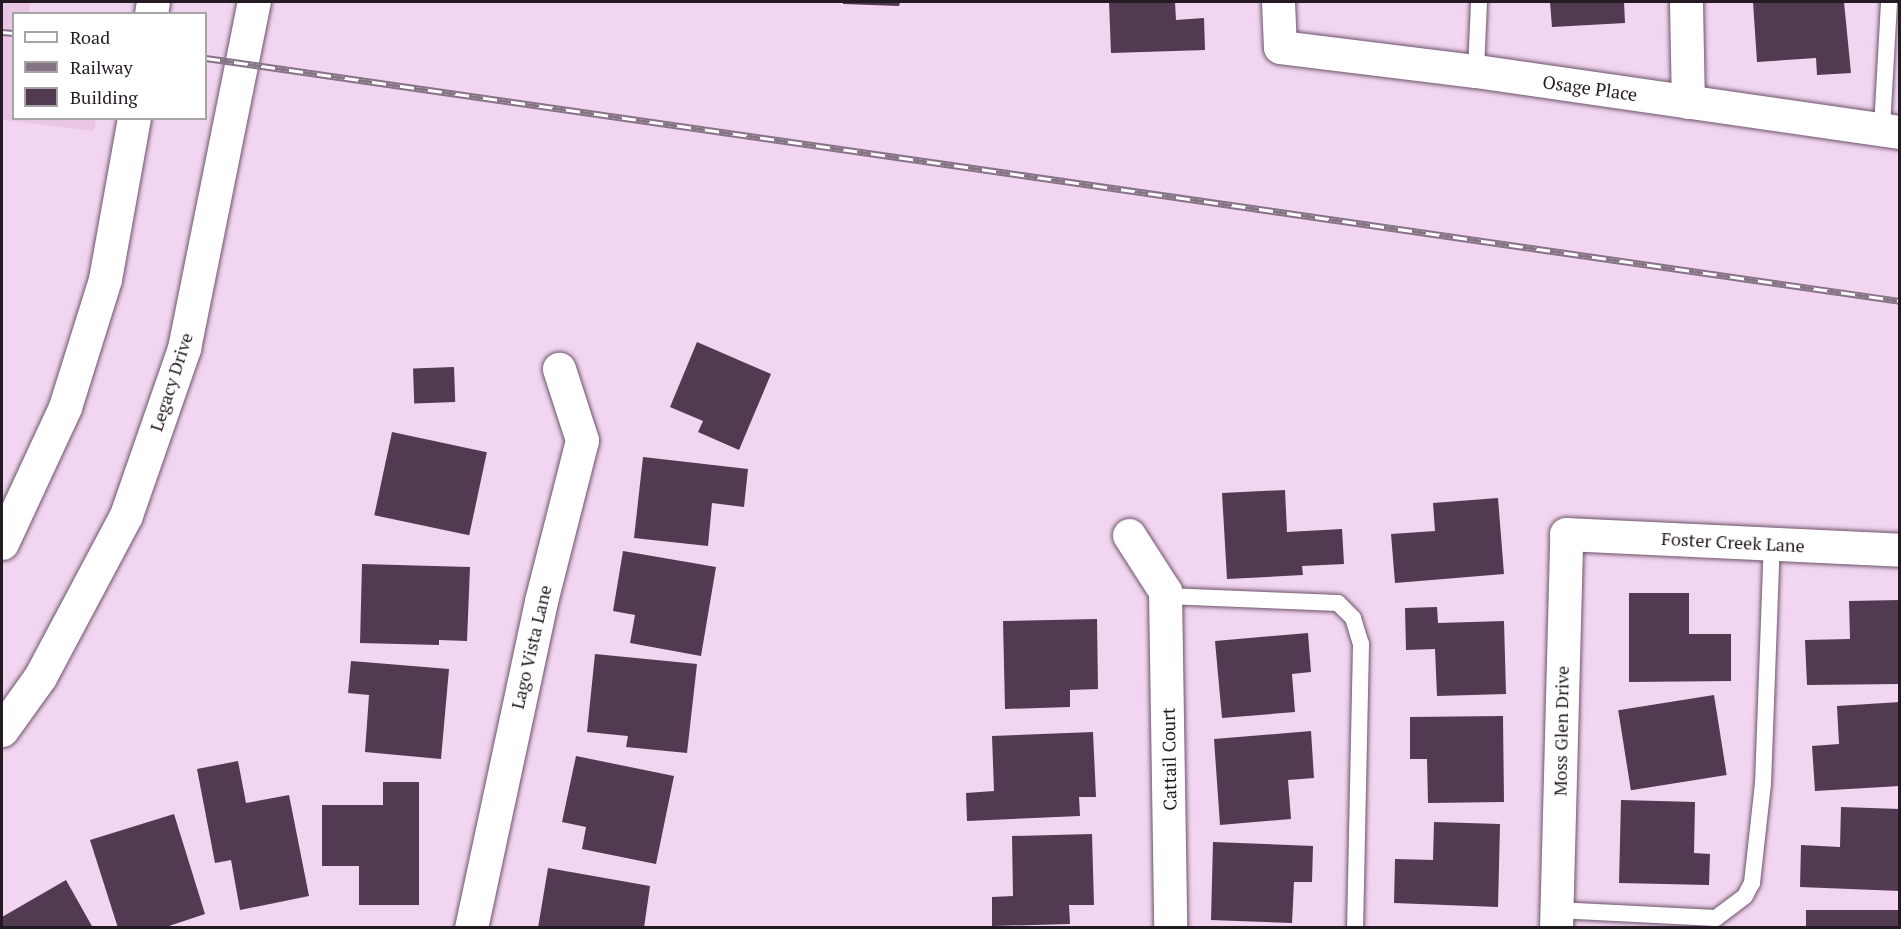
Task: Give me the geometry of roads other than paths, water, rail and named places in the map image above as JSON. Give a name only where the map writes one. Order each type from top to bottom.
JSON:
[{"type":"street","name":"Legacy Drive","points":[[2,730],[40,677],[126,515],[181,359],[254,2]]},
{"type":"street","name":"Osage Place","points":[[1278,2],[1280,47],[1476,71],[1891,130]]},
{"type":"street","points":[[1686,2],[1688,102]]},
{"type":"street","points":[[2,543],[65,407],[101,290],[135,120]]},
{"type":"street","name":"Lago Vista Lane","points":[[471,927],[528,659],[582,440],[559,369]]},
{"type":"street","name":"Foster Creek Lane","points":[[1566,534],[1899,550]]},
{"type":"street","name":"Moss Glen Drive","points":[[1556,919],[1566,534]]},
{"type":"street","points":[[1128,535],[1166,593]]},
{"type":"street","name":"Cattail Court","points":[[1166,593],[1170,927]]},
{"type":"lane","points":[[1476,71],[1479,2]]},
{"type":"lane","points":[[1889,2],[1891,130]]},
{"type":"lane","points":[[1556,919],[1716,918],[1745,896],[1752,883],[1763,784],[1772,544]]},
{"type":"lane","points":[[1166,593],[1338,603],[1353,618],[1361,644],[1355,927]]},
{"type":"railway","points":[[2,32],[12,33]]},
{"type":"railway","points":[[207,58],[1900,301]]}]
